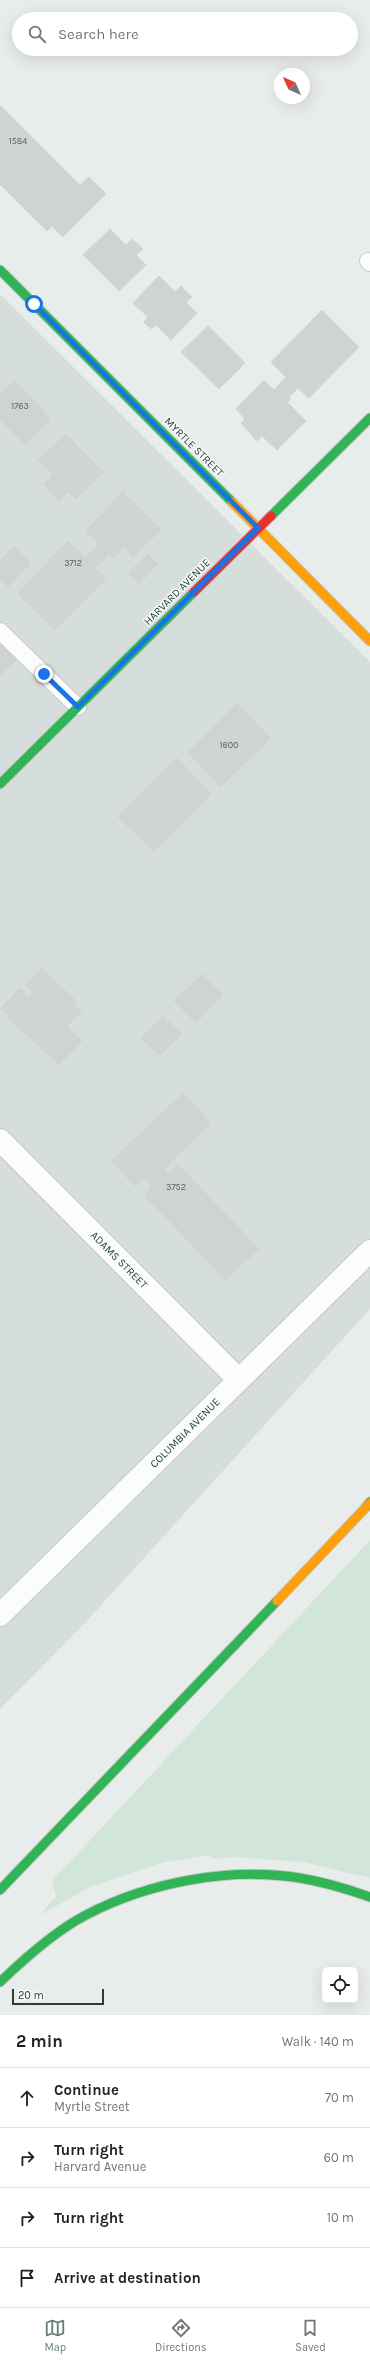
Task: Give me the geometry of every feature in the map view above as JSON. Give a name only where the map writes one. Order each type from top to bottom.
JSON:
[{"type":"main road","name":"MYRTLE STREET","points":[[0,270],[370,641]]},
{"type":"main road","name":"HARVARD AVENUE","points":[[0,784],[370,418]]},
{"type":"main road","points":[[0,1890],[369,1504]]},
{"type":"main road","points":[[0,1982],[23,1958],[84,1916],[151,1888],[220,1876],[283,1874],[358,1892],[370,1897]]},
{"type":"street","name":"ADAMS STREET","points":[[0,1140],[239,1380]]},
{"type":"street","name":"COLUMBIA AVENUE","points":[[0,1615],[370,1251]]},
{"type":"lane","points":[[0,631],[78,707]]},
{"type":"shaded area","points":[[0,294],[370,662],[370,1309],[85,1623],[0,1709]]},
{"type":"green space","points":[[370,1540],[370,1878],[303,1862],[235,1857],[212,1859],[211,1855],[164,1862],[90,1887],[40,1915],[56,1896],[52,1881]]},
{"type":"building","points":[[0,105],[80,185],[89,177],[106,194],[63,237],[52,226],[47,231],[0,184]]},
{"type":"building","points":[[110,229],[126,245],[132,239],[143,249],[136,255],[146,265],[119,291],[83,255]]},
{"type":"building","points":[[159,276],[175,292],[181,286],[192,297],[186,302],[197,313],[171,340],[156,325],[151,329],[144,322],[148,317],[133,303]]},
{"type":"building","points":[[322,310],[359,347],[309,398],[298,388],[289,397],[291,399],[287,402],[306,421],[277,450],[262,436],[257,441],[241,423],[245,419],[236,409],[264,380],[274,390],[286,377],[271,362]]},
{"type":"building","points":[[208,326],[245,363],[219,389],[181,352]]},
{"type":"building","points":[[14,380],[51,419],[25,445],[0,420],[0,394]]},
{"type":"building","points":[[66,434],[103,472],[76,499],[68,492],[59,501],[44,484],[53,475],[38,460]]},
{"type":"building","points":[[123,492],[161,530],[133,557],[124,547],[113,558],[109,555],[95,568],[106,579],[55,630],[17,593],[68,541],[85,558],[99,544],[85,531]]},
{"type":"building","points":[[14,546],[31,563],[8,587],[0,579],[0,560]]},
{"type":"building","points":[[148,554],[158,564],[139,584],[128,573]]},
{"type":"building","points":[[0,642],[17,659],[0,676]]},
{"type":"building","points":[[237,703],[271,738],[221,787],[188,753]]},
{"type":"building","points":[[177,758],[212,794],[154,852],[118,817]]},
{"type":"building","points":[[42,968],[76,1001],[74,1005],[82,1011],[67,1027],[82,1041],[59,1065],[8,1018],[10,1017],[1,1008],[20,988],[29,997],[33,992],[25,985]]},
{"type":"building","points":[[202,974],[223,995],[196,1023],[174,1001]]},
{"type":"building","points":[[163,1016],[182,1034],[160,1056],[141,1038]]},
{"type":"building","points":[[183,1093],[211,1123],[164,1169],[168,1174],[178,1164],[259,1249],[225,1280],[144,1195],[152,1187],[144,1178],[135,1186],[111,1161]]},
{"type":"traffic: fast","points":[[0,270],[232,502]]},
{"type":"traffic: fast","points":[[271,516],[370,418]]},
{"type":"traffic: fast","points":[[0,784],[194,592]]},
{"type":"traffic: fast","points":[[366,1507],[370,1502]]},
{"type":"traffic: fast","points":[[0,1890],[277,1601]]},
{"type":"traffic: fast","points":[[0,1982],[41,1946],[74,1921],[110,1903],[163,1886],[218,1876],[245,1874],[273,1875],[318,1882],[370,1897]]},
{"type":"traffic: slow","points":[[232,502],[370,641]]},
{"type":"traffic: slow","points":[[277,1601],[370,1503]]},
{"type":"traffic: jam","points":[[194,592],[271,516]]},
{"type":"route","points":[[34,304],[258,528],[78,707],[44,674]]}]
